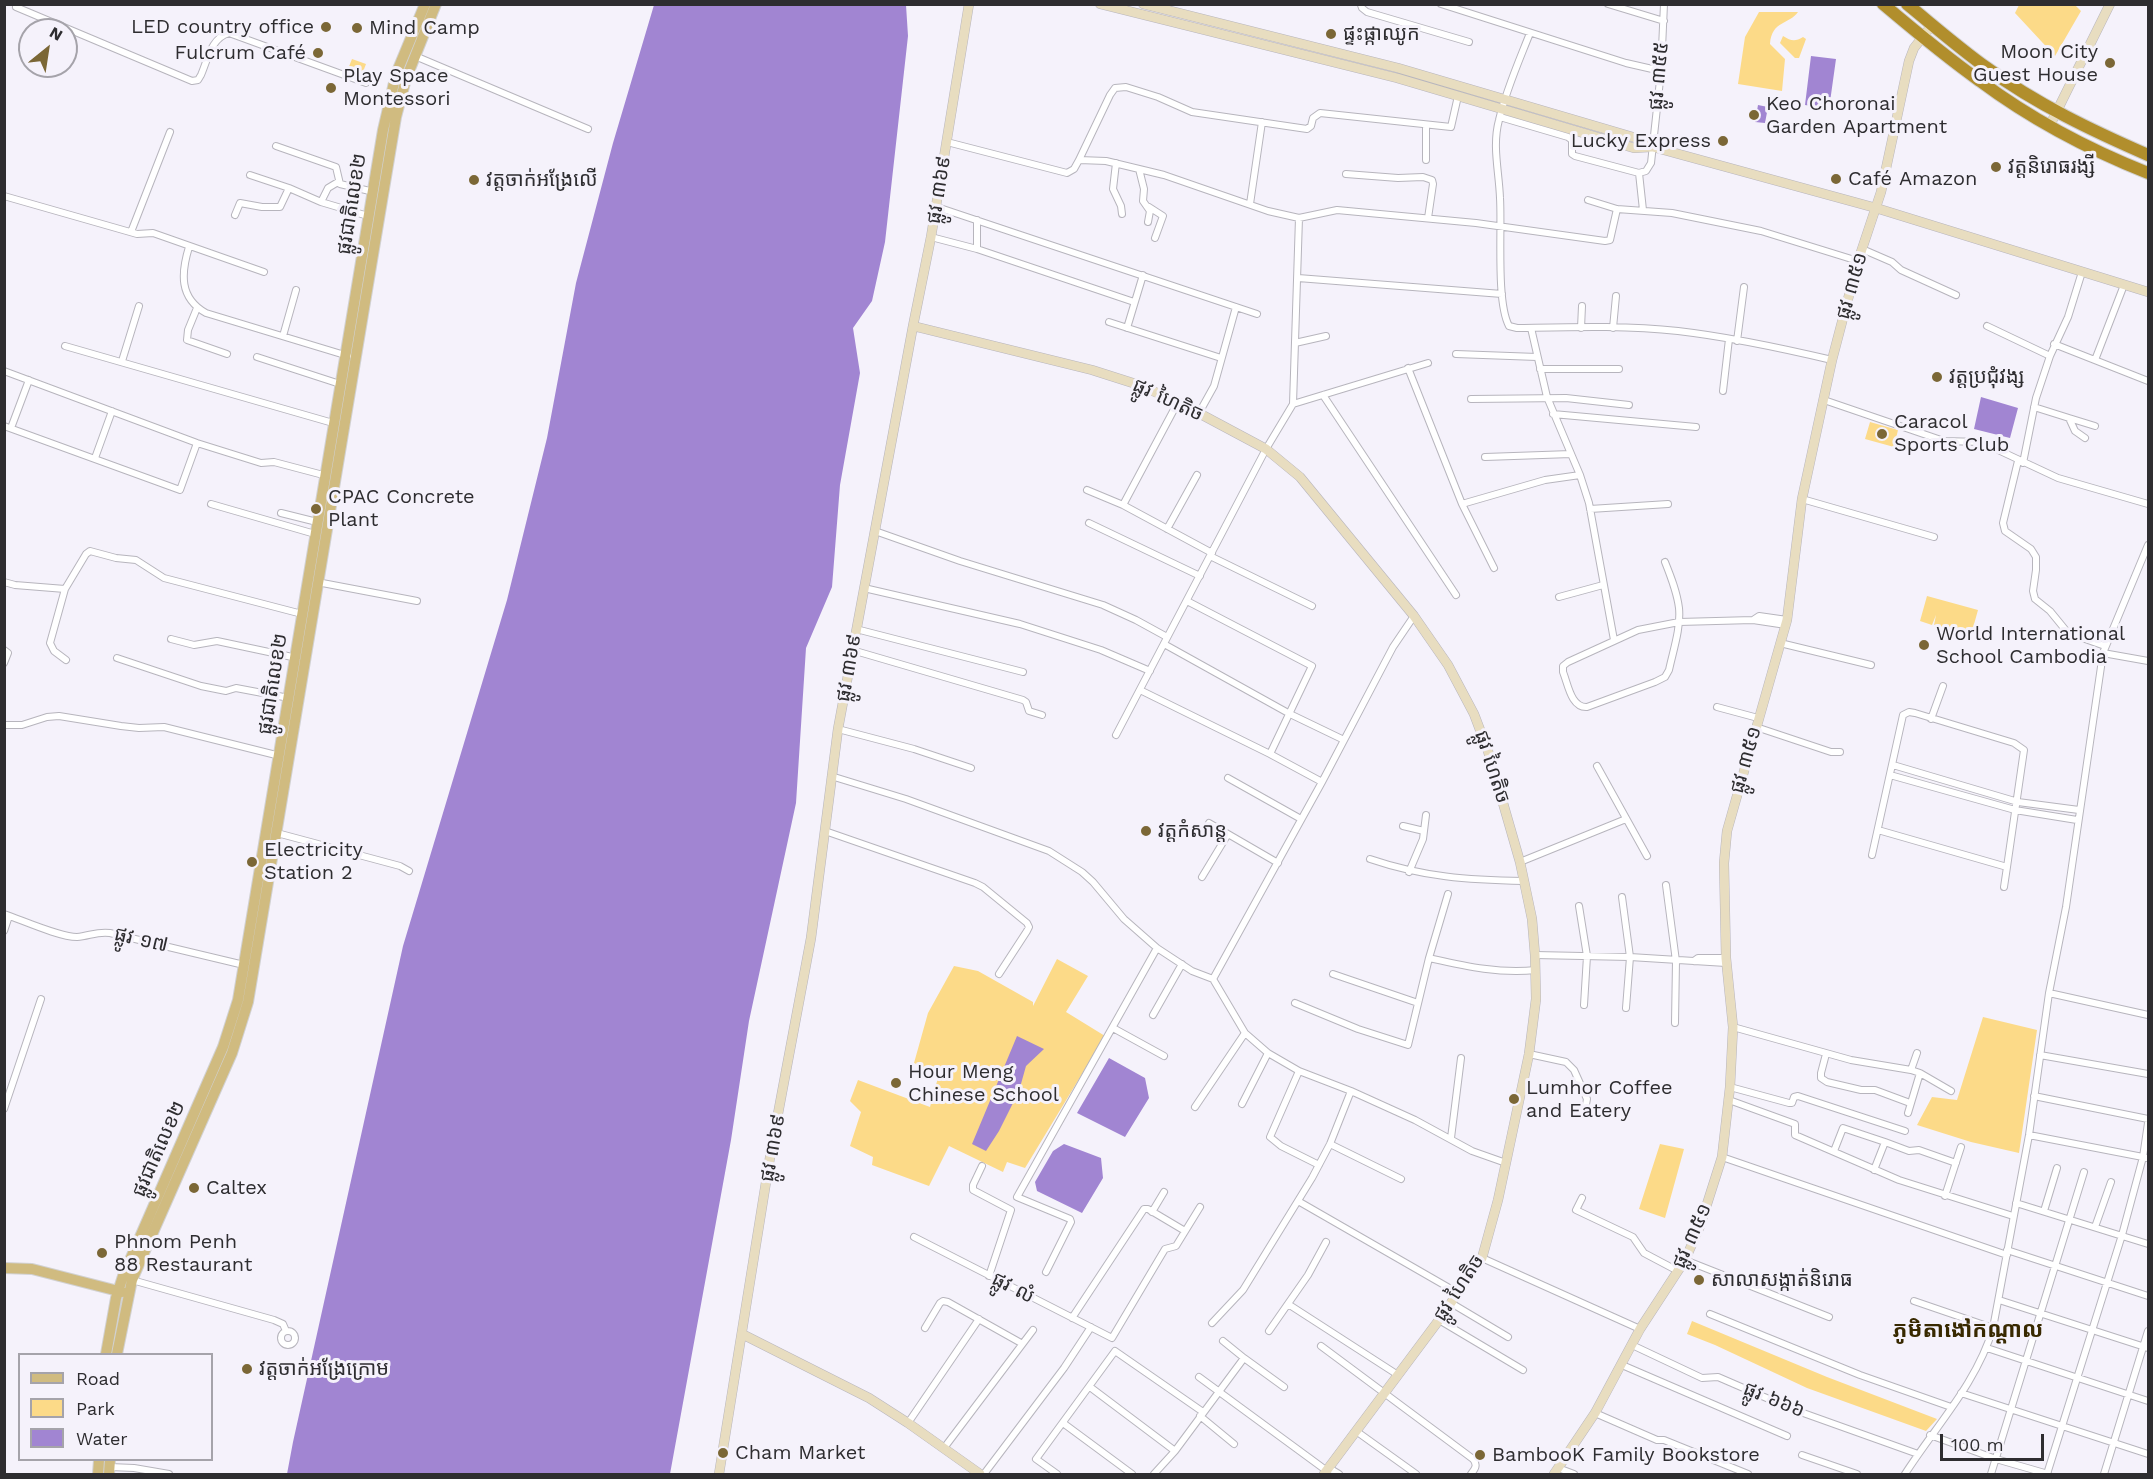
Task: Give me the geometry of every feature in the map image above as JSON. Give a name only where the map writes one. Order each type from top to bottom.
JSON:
[{"type":"highway","points":[[1883,4],[1981,82],[2050,125],[2148,173]]},
{"type":"highway","points":[[1915,7],[1932,25],[1996,74],[2058,111],[2148,155]]},
{"type":"main road","name":"ផ្លូវជាតិលេខ២","points":[[106,1353],[128,1278],[224,1047],[249,958],[277,833],[289,698],[301,659],[302,614],[313,581],[315,534],[330,477],[333,423],[340,384],[350,356],[368,216],[378,193],[382,130],[404,53],[425,13],[436,4]]},
{"type":"main road","name":"ផ្លូវជាតិលេខ២","points":[[249,958],[285,757],[378,193],[425,13]]},
{"type":"main road","points":[[4,1268],[32,1269],[123,1292]]},
{"type":"main road","name":"ផ្លូវជាតិលេខ២","points":[[117,1353],[123,1292]]},
{"type":"street","name":"ផ្លូវ ៣៦៩","points":[[719,1474],[769,1161],[811,939],[838,729],[937,207],[969,4]]},
{"type":"street","points":[[1100,4],[1398,68],[1568,136],[1572,140],[1572,154],[1575,156],[1639,173],[1649,167],[1653,147]]},
{"type":"street","points":[[1143,4],[1502,108],[1636,138],[1653,147],[1876,208],[2148,292]]},
{"type":"street","points":[[1441,4],[1626,63],[1661,71]]},
{"type":"street","points":[[1608,4],[1664,21]]},
{"type":"street","name":"ផ្លូវ ៣៥៥","points":[[1653,147],[1661,71],[1664,4]]},
{"type":"street","points":[[2050,125],[2110,4]]},
{"type":"street","points":[[1361,5],[1367,12],[1469,42]]},
{"type":"street","points":[[16,7],[192,81],[198,80],[201,75],[216,40],[220,35],[229,33],[366,83]]},
{"type":"street","points":[[1906,23],[1915,7]]},
{"type":"street","name":"ផ្លូវ ៣៥១","points":[[1556,1471],[1595,1413],[1640,1329],[1685,1260],[1700,1226],[1722,1157],[1730,1087],[1733,1027],[1726,960],[1724,863],[1727,831],[1787,622],[1802,499],[1832,360],[1858,261],[1876,208],[1909,61],[1914,48],[1932,25]]},
{"type":"street","points":[[1530,33],[1502,108],[1496,136],[1502,294],[1505,320],[1509,326],[1678,331],[1737,340],[1832,360]]},
{"type":"street","points":[[414,56],[588,129]]},
{"type":"street","points":[[947,142],[1067,173],[1074,169],[1079,160],[1114,88],[1120,86],[1138,89],[1192,112],[1308,129],[1313,118],[1320,113],[1451,127],[1458,96]]},
{"type":"street","points":[[1250,204],[1262,122]]},
{"type":"street","points":[[1426,125],[1426,160]]},
{"type":"street","points":[[131,232],[170,132]]},
{"type":"street","points":[[276,146],[336,167],[338,182]]},
{"type":"street","points":[[1079,160],[1090,159],[1116,163],[1164,175],[1299,218],[1337,210],[1500,225],[1605,241],[1610,240],[1612,235],[1617,209]]},
{"type":"street","points":[[1116,163],[1113,189],[1122,214]]},
{"type":"street","points":[[1139,169],[1144,189],[1143,201],[1163,216],[1155,238]]},
{"type":"street","points":[[1639,173],[1643,210]]},
{"type":"street","points":[[1346,174],[1398,178],[1423,177],[1432,180],[1428,218]]},
{"type":"street","points":[[250,175],[321,202],[368,216]]},
{"type":"street","points":[[321,202],[328,188],[338,182],[378,193]]},
{"type":"street","points":[[235,215],[240,203],[279,208],[289,188]]},
{"type":"street","points":[[4,196],[138,234],[153,233],[264,272]]},
{"type":"street","points":[[1588,200],[1617,209],[1687,216],[1761,231],[1858,261]]},
{"type":"street","points":[[937,207],[1257,314]]},
{"type":"street","points":[[1148,222],[1149,207]]},
{"type":"street","points":[[1116,735],[1266,449],[1293,404],[1299,218]]},
{"type":"street","points":[[977,220],[977,249]]},
{"type":"street","points":[[931,237],[977,249],[1134,302]]},
{"type":"street","points":[[189,247],[182,275],[185,290],[197,308],[206,313],[350,356]]},
{"type":"street","points":[[1862,249],[1956,295]]},
{"type":"street","points":[[2082,272],[2068,317],[2049,356],[2003,523],[2006,531],[2031,549],[2036,557],[2033,591],[2035,599],[2050,611],[2068,633],[2105,646]]},
{"type":"street","points":[[1126,328],[1143,275]]},
{"type":"street","points":[[1298,278],[1502,294]]},
{"type":"street","points":[[2095,360],[2124,285]]},
{"type":"street","points":[[1737,340],[1744,287]]},
{"type":"street","points":[[283,336],[296,290]]},
{"type":"street","points":[[1614,328],[1616,296]]},
{"type":"street","points":[[122,362],[139,306]]},
{"type":"street","points":[[1581,328],[1582,306]]},
{"type":"street","points":[[1199,413],[1214,386],[1236,307]]},
{"type":"street","points":[[197,308],[188,330],[187,340],[227,354]]},
{"type":"street","points":[[1109,322],[1221,358]]},
{"type":"street","name":"ផ្លូវ ហៃតិច","points":[[913,326],[1092,370],[1139,385],[1178,402],[1266,449],[1300,477],[1414,616],[1448,664],[1474,714],[1500,787],[1532,919],[1536,999],[1529,1054],[1491,1230],[1482,1258],[1451,1304],[1327,1471]]},
{"type":"street","points":[[1987,326],[2049,356]]},
{"type":"street","points":[[1531,328],[1547,397],[1580,475],[1590,509],[1614,640]]},
{"type":"street","points":[[1295,343],[1326,336]]},
{"type":"street","points":[[1723,391],[1729,339]]},
{"type":"street","points":[[2054,344],[2148,381]]},
{"type":"street","points":[[65,346],[333,423]]},
{"type":"street","points":[[1456,354],[1537,357]]},
{"type":"street","points":[[256,357],[340,384]]},
{"type":"street","points":[[1293,404],[1428,363]]},
{"type":"street","points":[[1408,368],[1462,504],[1494,568]]},
{"type":"street","points":[[1540,369],[1619,369]]},
{"type":"street","points":[[4,371],[197,443],[261,463],[274,462],[330,477]]},
{"type":"street","points":[[29,380],[8,427],[180,490],[197,443]]},
{"type":"street","points":[[1323,395],[1456,595]]},
{"type":"street","points":[[1471,399],[1547,397],[1601,400],[1629,405]]},
{"type":"street","points":[[1824,400],[1944,441],[1981,442],[2058,478],[2148,504]]},
{"type":"street","points":[[1123,505],[1178,402]]},
{"type":"street","points":[[2034,407],[2095,426]]},
{"type":"street","points":[[94,458],[112,411]]},
{"type":"street","points":[[1553,414],[1696,427]]},
{"type":"street","points":[[2069,418],[2075,431],[2085,438]]},
{"type":"street","points":[[1485,457],[1571,454]]},
{"type":"street","points":[[1167,529],[1197,475]]},
{"type":"street","points":[[1462,504],[1536,482],[1580,475]]},
{"type":"street","points":[[1087,490],[1123,505],[1312,606]]},
{"type":"street","points":[[1802,499],[1934,537]]},
{"type":"street","points":[[211,504],[315,534]]},
{"type":"street","points":[[1590,509],[1668,504]]},
{"type":"street","points":[[281,513],[317,522]]},
{"type":"street","points":[[1089,523],[1200,576]]},
{"type":"street","points":[[875,531],[960,561],[1103,605],[1167,638]]},
{"type":"street","points":[[1905,1474],[1930,1435],[1971,1380],[1987,1348],[1993,1328],[2029,1135],[2049,993],[2066,908],[2103,653],[2148,545]]},
{"type":"street","points":[[66,660],[54,651],[50,644],[65,589],[90,551],[116,558],[136,560],[164,578],[302,614]]},
{"type":"street","points":[[1665,562],[1674,587],[1679,609],[1679,622],[1669,670],[1665,677],[1587,707],[1580,707],[1575,703],[1563,672],[1563,666],[1638,630],[1679,622],[1753,620],[1759,616],[1787,622]]},
{"type":"street","points":[[313,581],[417,600]]},
{"type":"street","points":[[4,582],[65,589]]},
{"type":"street","points":[[1558,597],[1603,585]]},
{"type":"street","points":[[864,588],[1020,624],[1101,650],[1150,671]]},
{"type":"street","points":[[1186,601],[1312,666],[1270,754]]},
{"type":"street","points":[[1213,979],[1322,782],[1393,647],[1414,616]]},
{"type":"street","points":[[856,629],[1023,672]]},
{"type":"street","points":[[171,639],[194,645],[217,641],[301,659]]},
{"type":"street","points":[[1780,643],[1871,665]]},
{"type":"street","points":[[1164,644],[1290,714],[1344,740]]},
{"type":"street","points":[[4,650],[8,652],[4,663]]},
{"type":"street","points":[[852,650],[1023,700],[1029,711],[1042,715]]},
{"type":"street","points":[[2103,653],[2148,661]]},
{"type":"street","points":[[117,658],[201,686],[226,691],[236,688],[289,698]]},
{"type":"street","points":[[1931,719],[1943,686]]},
{"type":"street","points":[[1140,690],[1322,782]]},
{"type":"street","points":[[1717,707],[1830,752],[1840,752]]},
{"type":"street","points":[[1872,855],[1903,715],[1909,712],[1915,713],[2020,746],[2024,750],[2004,887]]},
{"type":"street","points":[[4,725],[22,725],[46,717],[59,716],[121,726],[164,727],[285,757]]},
{"type":"street","points":[[838,729],[914,749],[971,768]]},
{"type":"street","points":[[1893,765],[2018,802],[2079,810]]},
{"type":"street","points":[[1597,766],[1647,856]]},
{"type":"street","points":[[1890,775],[2016,810],[2077,820]]},
{"type":"street","points":[[831,776],[906,799],[1049,851],[1082,872],[1124,919],[1157,948],[1192,970],[1213,979],[1245,1033],[1268,1053],[1299,1071],[1350,1091],[1451,1138],[1472,1151],[1506,1163]]},
{"type":"street","points":[[1228,778],[1301,819]]},
{"type":"street","points":[[1409,872],[1424,831],[1426,816]]},
{"type":"street","points":[[1520,862],[1626,819]]},
{"type":"street","points":[[1209,823],[1278,863]]},
{"type":"street","points":[[1403,826],[1424,831]]},
{"type":"street","points":[[1878,830],[2007,867]]},
{"type":"street","points":[[825,831],[975,883],[1027,922],[1029,927],[1027,931],[999,974]]},
{"type":"street","points":[[277,833],[400,866],[409,871]]},
{"type":"street","points":[[1202,877],[1228,834]]},
{"type":"street","points":[[1370,859],[1409,872],[1455,878],[1524,881]]},
{"type":"street","points":[[1666,885],[1676,961],[1675,1023]]},
{"type":"street","points":[[1295,1003],[1349,1026],[1408,1045],[1429,957],[1448,894]]},
{"type":"street","points":[[1622,897],[1630,957],[1626,1008]]},
{"type":"street","points":[[1579,906],[1587,956],[1584,1005]]},
{"type":"street","points":[[4,931],[7,915]]},
{"type":"street","name":"ផ្លូវ ១៧","points":[[7,915],[73,936],[110,933],[249,958]]},
{"type":"street","points":[[989,1276],[1017,1197],[1157,948]]},
{"type":"street","points":[[1535,955],[1630,957],[1676,961],[1694,961],[1698,958],[1726,960]]},
{"type":"street","points":[[1429,957],[1478,969],[1536,970]]},
{"type":"street","points":[[1154,1015],[1182,964]]},
{"type":"street","points":[[1333,974],[1418,1003]]},
{"type":"street","points":[[2049,993],[2148,1015]]},
{"type":"street","points":[[4,1109],[41,999]]},
{"type":"street","points":[[1733,1027],[1826,1054],[1911,1070],[1951,1091]]},
{"type":"street","points":[[1113,1028],[1164,1056]]},
{"type":"street","points":[[1195,1107],[1245,1033]]},
{"type":"street","points":[[1242,1104],[1268,1053]]},
{"type":"street","points":[[1911,1070],[1917,1053]]},
{"type":"street","points":[[1529,1054],[1566,1062],[1574,1070],[1587,1099],[1585,1110]]},
{"type":"street","points":[[1826,1054],[1821,1078],[1827,1082],[1861,1090],[1875,1090],[1910,1102]]},
{"type":"street","points":[[2040,1055],[2148,1074]]},
{"type":"street","points":[[1451,1138],[1461,1058]]},
{"type":"street","points":[[1299,1071],[1270,1137],[1281,1146],[1318,1165]]},
{"type":"street","points":[[1908,1113],[1920,1073]]},
{"type":"street","points":[[1730,1087],[1789,1103],[1795,1096],[1905,1131]]},
{"type":"street","points":[[1212,1323],[1243,1290],[1298,1201],[1330,1144],[1350,1091]]},
{"type":"street","points":[[1930,1435],[1996,1459],[2047,1474],[2093,1330],[2146,1157],[2148,1121],[2034,1096]]},
{"type":"street","points":[[1728,1100],[1795,1124],[1795,1135],[1874,1170],[1946,1196],[2013,1216]]},
{"type":"street","points":[[1834,1151],[1843,1128],[1909,1151],[1919,1150],[1956,1163]]},
{"type":"street","points":[[2029,1135],[2146,1157]]},
{"type":"street","points":[[1874,1170],[1885,1142]]},
{"type":"street","points":[[1330,1144],[1401,1179]]},
{"type":"street","points":[[1946,1196],[1961,1147]]},
{"type":"street","points":[[1722,1157],[2007,1252],[2148,1296]]},
{"type":"street","points":[[982,1166],[973,1190],[1011,1210]]},
{"type":"street","points":[[2043,1211],[2057,1168]]},
{"type":"street","points":[[1991,1474],[2084,1172]]},
{"type":"street","points":[[2095,1227],[2111,1182]]},
{"type":"street","points":[[1152,1212],[1164,1192]]},
{"type":"street","points":[[1017,1197],[1070,1219],[1071,1222],[1046,1272]]},
{"type":"street","points":[[1582,1198],[1576,1210],[1633,1237],[1644,1254],[1678,1271]]},
{"type":"street","points":[[1298,1201],[1458,1293]]},
{"type":"street","points":[[2016,1203],[2148,1242]]},
{"type":"street","points":[[1072,1318],[1144,1209],[1146,1208],[1185,1232],[1200,1208]]},
{"type":"street","name":"ផ្លូវ លំ","points":[[914,1237],[1112,1338],[1165,1249],[1176,1246],[1185,1232]]},
{"type":"street","points":[[1269,1331],[1326,1242]]},
{"type":"street","points":[[1482,1258],[1640,1329]]},
{"type":"street","points":[[1685,1260],[1829,1317]]},
{"type":"street","points":[[128,1278],[274,1320],[283,1324],[286,1331]]},
{"type":"street","points":[[1998,1300],[2146,1347]]},
{"type":"street","points":[[925,1328],[943,1301],[1021,1343]]},
{"type":"street","points":[[1914,1301],[1993,1328]]},
{"type":"street","points":[[1288,1304],[1398,1375]]},
{"type":"street","points":[[1451,1304],[1508,1337]]},
{"type":"street","points":[[1710,1314],[1860,1375],[1951,1407]]},
{"type":"street","points":[[908,1423],[979,1319]]},
{"type":"street","points":[[1439,1320],[1523,1370]]},
{"type":"street","points":[[742,1334],[860,1393],[982,1474],[1064,1368],[1091,1328]]},
{"type":"street","points":[[944,1448],[1033,1330]]},
{"type":"street","points":[[2104,1474],[2146,1347],[2148,1331]]},
{"type":"street","points":[[1223,1341],[1284,1388]]},
{"type":"street","name":"ផ្លូវ ៦៦៦","points":[[1632,1345],[1702,1378],[1718,1377],[1792,1409],[1918,1454]]},
{"type":"street","points":[[1321,1346],[1473,1460],[1476,1468],[1471,1474]]},
{"type":"street","points":[[1987,1348],[2148,1401]]},
{"type":"street","points":[[1057,1474],[1036,1459],[1115,1351],[1202,1414],[1234,1444]]},
{"type":"street","points":[[1154,1474],[1175,1451],[1244,1358]]},
{"type":"street","points":[[1622,1365],[1787,1436]]},
{"type":"street","points":[[1199,1377],[1327,1471],[1339,1474]]},
{"type":"street","points":[[1090,1387],[1175,1451]]},
{"type":"street","points":[[1960,1393],[2148,1454]]},
{"type":"street","points":[[1595,1413],[1748,1474]]},
{"type":"street","points":[[1063,1423],[1132,1474]]},
{"type":"street","points":[[1356,1431],[1416,1474]]},
{"type":"street","points":[[1802,1455],[1857,1474]]},
{"type":"street","points":[[110,1467],[134,1468],[169,1474]]},
{"type":"street","points":[[1556,1471],[1574,1474]]},
{"type":"green space","points":[[2019,5],[2075,5],[2081,11],[2055,56],[2015,13]]},
{"type":"green space","points":[[1759,12],[1798,12],[1777,27],[1771,36],[1770,44],[1785,59],[1782,91],[1738,84],[1745,37]]},
{"type":"green space","points":[[1783,36],[1793,40],[1803,37],[1806,39],[1799,58],[1795,58],[1780,43]]},
{"type":"green space","points":[[352,59],[366,64],[361,77],[346,74]]},
{"type":"green space","name":"Caracol Sports Club","points":[[1870,422],[1898,430],[1894,447],[1865,439]]},
{"type":"green space","points":[[1927,596],[1978,610],[1971,635],[1934,625],[1936,615],[1932,625],[1920,621]]},
{"type":"green space","points":[[1057,959],[1088,976],[1066,1012],[1105,1036],[1025,1168],[1007,1162],[1003,1172],[949,1146],[929,1186],[872,1165],[873,1157],[850,1146],[861,1112],[850,1101],[858,1080],[930,1107],[939,1074],[914,1063],[928,1013],[954,966],[978,971],[1033,1002],[1033,1006]]},
{"type":"green space","points":[[1983,1017],[2037,1030],[2019,1153],[1971,1142],[1917,1125],[1932,1097],[1957,1100]]},
{"type":"green space","points":[[1660,1144],[1684,1149],[1665,1218],[1639,1209]]},
{"type":"green space","points":[[1692,1321],[1827,1377],[1937,1419],[1926,1431],[1807,1388],[1687,1334]]},
{"type":"water","points":[[654,5],[906,5],[908,36],[885,242],[872,301],[853,328],[860,373],[840,485],[832,587],[806,648],[796,803],[749,1021],[731,1140],[670,1474],[287,1474],[403,946],[507,600],[547,438],[576,283],[613,143]]},
{"type":"water","points":[[1811,56],[1836,59],[1829,109],[1805,105]]},
{"type":"water","points":[[1758,105],[1768,107],[1765,123],[1755,122]]},
{"type":"water","points":[[1981,397],[2018,408],[2010,438],[1974,429]]},
{"type":"water","points":[[1017,1036],[1044,1049],[1026,1066],[1019,1091],[986,1151],[972,1144]]},
{"type":"water","points":[[1109,1058],[1145,1078],[1149,1098],[1125,1137],[1077,1113]]},
{"type":"water","points":[[1064,1144],[1101,1158],[1103,1178],[1082,1213],[1037,1191],[1035,1182],[1053,1151]]},
{"type":"place","name":"LED country office","points":[[326,27]]},
{"type":"place","name":"Mind Camp","points":[[357,28]]},
{"type":"place","name":"ផ្ទះផ្កាឈូក","points":[[1331,34]]},
{"type":"place","name":"Fulcrum Café","points":[[318,53]]},
{"type":"place","name":"Moon City Guest House","points":[[2110,63]]},
{"type":"place","name":"Play Space Montessori","points":[[331,88]]},
{"type":"place","name":"Keo Choronai Garden Apartment","points":[[1754,115]]},
{"type":"place","name":"Lucky Express","points":[[1723,141]]},
{"type":"place","name":"វត្តនិរោធរង្សី","points":[[1996,167]]},
{"type":"place","name":"Café Amazon","points":[[1836,179]]},
{"type":"place","name":"វត្តចាក់អង្រែលើ","points":[[474,180]]},
{"type":"place","name":"វត្តប្រជុំវង្ស","points":[[1937,377]]},
{"type":"place","name":"Caracol Sports Club","points":[[1882,434]]},
{"type":"place","name":"CPAC Concrete Plant","points":[[316,509]]},
{"type":"place","name":"World International School Cambodia","points":[[1924,645]]},
{"type":"place","name":"វត្តកំសាន្ត","points":[[1146,831]]},
{"type":"place","name":"Electricity Station 2","points":[[252,862]]},
{"type":"place","name":"Hour Meng Chinese School","points":[[896,1083]]},
{"type":"place","name":"Lumhor Coffee and Eatery","points":[[1514,1099]]},
{"type":"place","name":"Caltex","points":[[194,1188]]},
{"type":"place","name":"Phnom Penh 88 Restaurant","points":[[102,1253]]},
{"type":"place","name":"សាលាសង្កាត់និរោធ","points":[[1699,1280]]},
{"type":"place","name":"វត្តចាក់អង្រែក្រោម","points":[[247,1369]]},
{"type":"place","name":"Cham Market","points":[[723,1453]]},
{"type":"place","name":"BambooK Family Bookstore","points":[[1480,1455]]},
{"type":"district","name":"ភូមិតាងៅកណ្តាល","points":[[1968,1331]]}]
